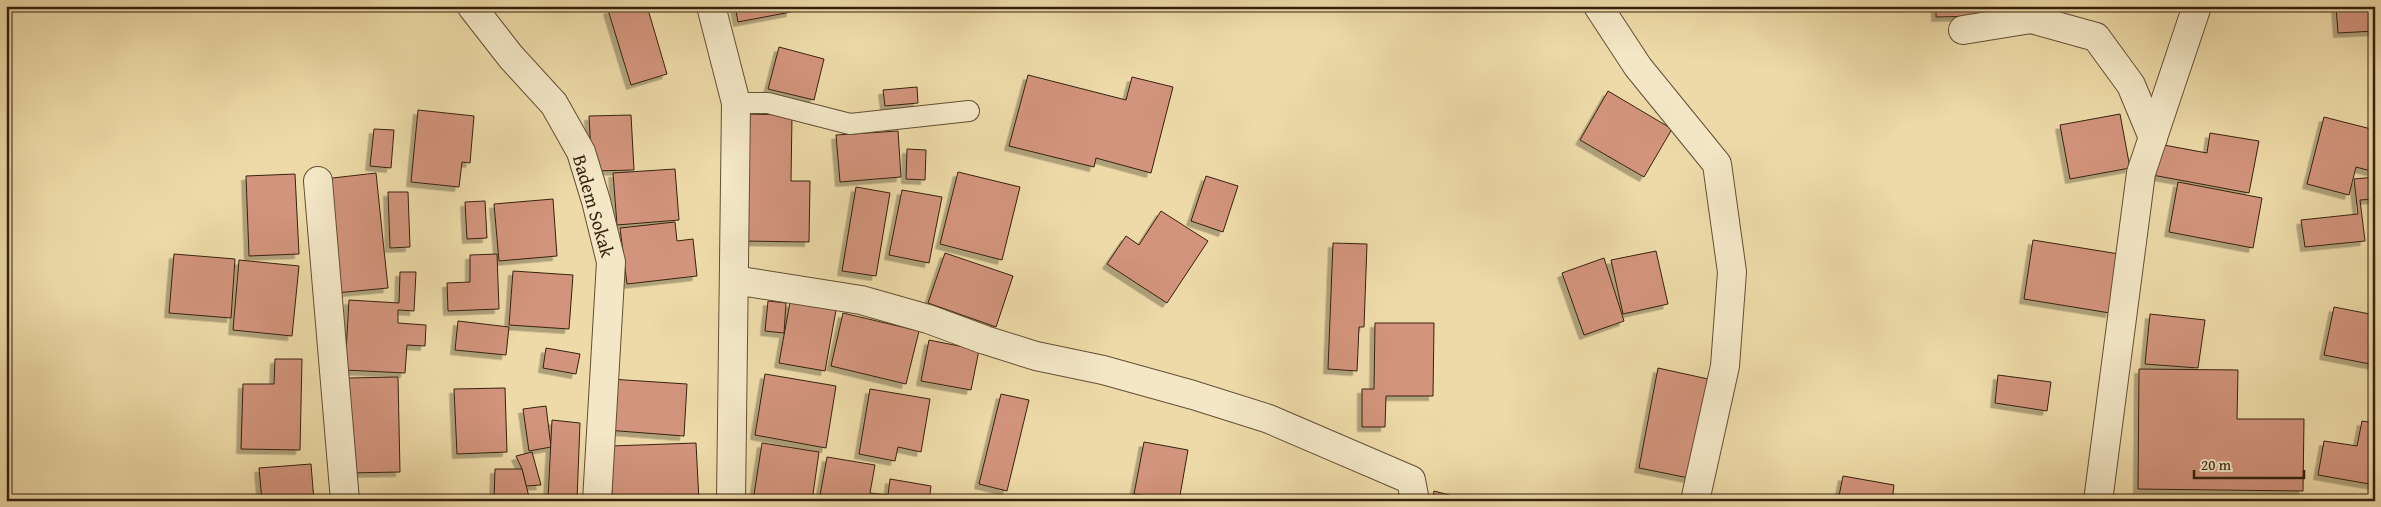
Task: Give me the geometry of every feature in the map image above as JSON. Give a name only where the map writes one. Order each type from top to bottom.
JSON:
[{"type":"street","points":[[711,6],[736,103],[731,501]]},
{"type":"street","points":[[1598,6],[1638,67],[1717,164],[1732,272],[1725,366],[1695,501]]},
{"type":"street","points":[[2098,501],[2141,173],[2198,6]]},
{"type":"street","name":"Badem Sokak","points":[[472,7],[511,57],[554,104],[581,152],[596,201],[611,262],[597,501]]},
{"type":"street","points":[[1963,30],[2031,19],[2096,38],[2131,85],[2153,138]]},
{"type":"street","points":[[318,181],[345,501]]},
{"type":"street","points":[[734,280],[861,300],[928,319],[1036,356],[1103,370],[1269,419],[1412,480],[1414,501]]},
{"type":"lane","points":[[736,103],[768,103],[850,124],[969,111]]},
{"type":"building","points":[[622,6],[647,6],[667,74],[631,85],[608,10]]},
{"type":"building","points":[[735,6],[790,6],[791,12],[738,22]]},
{"type":"building","points":[[1936,6],[1978,6],[1978,16],[1936,17]]},
{"type":"building","points":[[2336,6],[2375,6],[2375,31],[2338,33]]},
{"type":"building","points":[[779,47],[824,59],[814,100],[768,89]]},
{"type":"building","points":[[1028,75],[1126,100],[1132,77],[1173,87],[1151,173],[1096,158],[1094,167],[1009,146]]},
{"type":"building","points":[[917,87],[918,103],[885,106],[883,90]]},
{"type":"building","points":[[1608,91],[1672,129],[1644,177],[1580,140]]},
{"type":"building","points":[[418,110],[474,116],[470,163],[462,162],[459,187],[411,182]]},
{"type":"building","points":[[745,114],[792,115],[791,181],[810,181],[809,242],[742,241]]},
{"type":"building","points":[[2120,114],[2130,168],[2070,179],[2060,125]]},
{"type":"building","points":[[631,115],[634,170],[592,171],[589,116]]},
{"type":"building","points":[[2324,117],[2375,130],[2375,172],[2356,167],[2349,195],[2307,184]]},
{"type":"building","points":[[374,129],[394,130],[391,168],[370,166]]},
{"type":"building","points":[[898,131],[901,177],[840,182],[836,135]]},
{"type":"building","points":[[2210,133],[2259,141],[2249,193],[2147,174],[2153,143],[2207,153]]},
{"type":"building","points":[[907,149],[926,150],[925,180],[906,179]]},
{"type":"building","points":[[675,169],[679,220],[617,225],[613,173]]},
{"type":"building","points":[[958,172],[1020,187],[1002,260],[940,244]]},
{"type":"building","points":[[376,173],[388,288],[336,293],[324,179]]},
{"type":"building","points":[[295,174],[299,254],[249,256],[246,176]]},
{"type":"building","points":[[1206,176],[1238,186],[1223,232],[1191,221]]},
{"type":"building","points":[[2375,177],[2375,199],[2360,200],[2365,241],[2305,247],[2301,220],[2358,214],[2354,179]]},
{"type":"building","points":[[2178,182],[2262,198],[2253,248],[2169,232]]},
{"type":"building","points":[[856,187],[890,193],[876,276],[842,271]]},
{"type":"building","points":[[902,190],[942,197],[929,263],[889,255]]},
{"type":"building","points":[[388,192],[408,192],[410,247],[390,248]]},
{"type":"building","points":[[553,199],[557,256],[499,261],[494,204]]},
{"type":"building","points":[[485,201],[487,238],[467,239],[465,202]]},
{"type":"building","points":[[1161,211],[1208,241],[1167,303],[1107,264],[1126,236],[1139,245]]},
{"type":"building","points":[[675,222],[677,241],[693,239],[697,276],[627,284],[620,228]]},
{"type":"building","points":[[2033,240],[2119,254],[2110,313],[2024,299]]},
{"type":"building","points":[[1333,243],[1367,244],[1364,327],[1359,327],[1357,371],[1328,369]]},
{"type":"building","points":[[1656,251],[1668,304],[1623,314],[1611,260]]},
{"type":"building","points":[[945,253],[1013,276],[996,327],[928,303]]},
{"type":"building","points":[[174,254],[235,259],[231,318],[169,313]]},
{"type":"building","points":[[497,254],[499,309],[448,311],[447,283],[470,282],[470,255]]},
{"type":"building","points":[[1604,258],[1624,321],[1584,335],[1562,273]]},
{"type":"building","points":[[239,260],[299,266],[292,336],[233,330]]},
{"type":"building","points":[[513,271],[573,275],[569,329],[509,325]]},
{"type":"building","points":[[400,272],[416,272],[414,311],[398,310],[398,323],[426,325],[425,346],[407,345],[405,373],[345,370],[349,300],[399,303]]},
{"type":"building","points":[[768,301],[786,303],[784,333],[765,331]]},
{"type":"building","points":[[790,302],[836,310],[825,371],[779,363]]},
{"type":"building","points":[[2334,307],[2375,315],[2375,365],[2324,355]]},
{"type":"building","points":[[843,313],[919,331],[906,384],[831,366]]},
{"type":"building","points":[[2150,314],[2205,320],[2198,368],[2145,364]]},
{"type":"building","points":[[458,321],[509,327],[506,355],[455,350]]},
{"type":"building","points":[[1375,323],[1434,323],[1433,396],[1386,396],[1385,427],[1362,427],[1362,389],[1374,389]]},
{"type":"building","points":[[929,340],[979,350],[971,390],[921,381]]},
{"type":"building","points":[[546,348],[580,354],[576,374],[543,368]]},
{"type":"building","points":[[275,359],[302,359],[300,450],[241,449],[243,384],[274,384]]},
{"type":"building","points":[[1658,368],[1708,379],[1689,478],[1639,468]]},
{"type":"building","points":[[2139,369],[2238,370],[2237,419],[2304,419],[2303,491],[2138,489]]},
{"type":"building","points":[[765,374],[836,386],[826,448],[755,435]]},
{"type":"building","points":[[1998,375],[2051,382],[2047,411],[1995,403]]},
{"type":"building","points":[[398,377],[400,472],[349,473],[348,378]]},
{"type":"building","points":[[610,379],[687,384],[684,436],[606,430]]},
{"type":"building","points":[[505,388],[507,452],[457,454],[454,389]]},
{"type":"building","points":[[870,389],[930,399],[921,452],[898,447],[895,461],[859,454]]},
{"type":"building","points":[[1001,394],[1029,400],[1007,491],[979,484]]},
{"type":"building","points":[[546,406],[551,447],[529,451],[523,409]]},
{"type":"building","points":[[552,420],[580,423],[577,500],[548,499]]},
{"type":"building","points":[[2362,421],[2375,423],[2375,485],[2318,475],[2324,441],[2357,446]]},
{"type":"building","points":[[1144,442],[1188,450],[1179,501],[1134,494]]},
{"type":"building","points":[[696,443],[699,501],[612,501],[611,446]]},
{"type":"building","points":[[762,443],[819,452],[812,501],[753,501]]},
{"type":"building","points":[[532,452],[541,485],[526,486],[522,469],[516,456]]},
{"type":"building","points":[[827,457],[875,465],[870,493],[888,495],[890,479],[931,486],[929,501],[819,501]]},
{"type":"building","points":[[311,464],[314,501],[262,501],[259,468]]},
{"type":"building","points":[[495,469],[522,469],[530,501],[494,501]]},
{"type":"building","points":[[1843,476],[1894,485],[1892,501],[1838,501]]},
{"type":"building","points":[[1434,491],[1465,499],[1465,501],[1432,501]]}]
